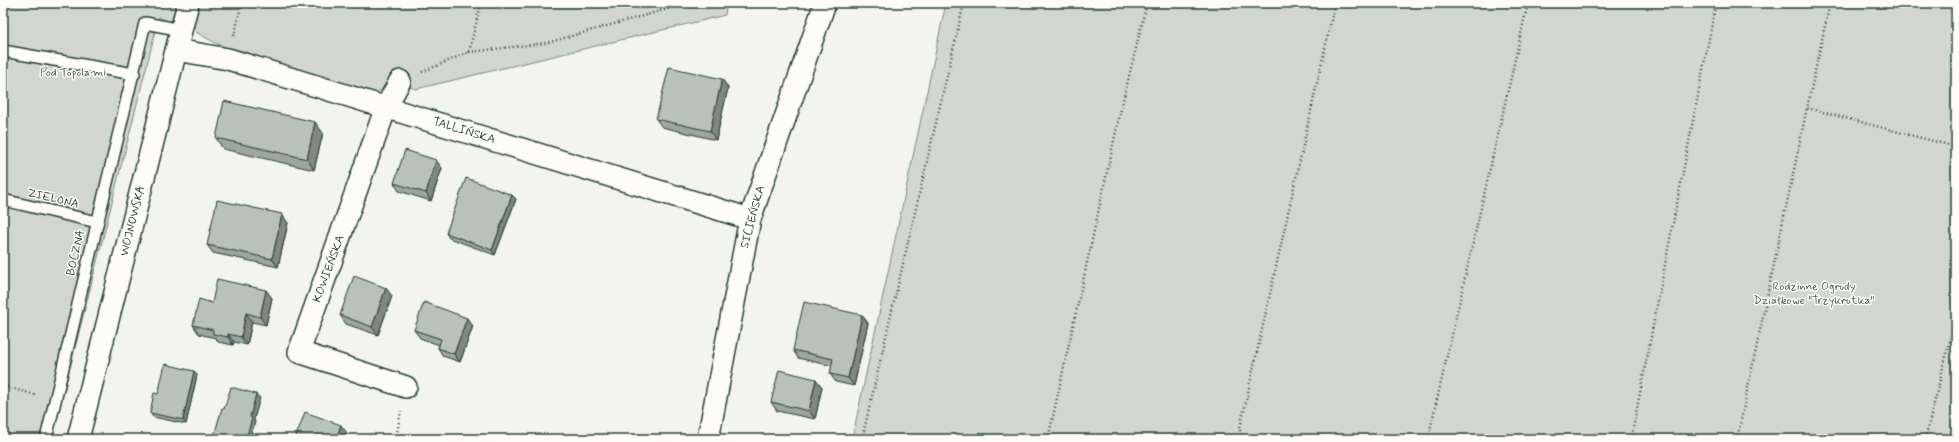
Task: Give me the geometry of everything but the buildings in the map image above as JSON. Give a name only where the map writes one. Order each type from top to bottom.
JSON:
[{"type":"street","name":"WOJNOWSKA","points":[[78,439],[188,3]]},
{"type":"street","name":"SICIEŃSKA","points":[[708,439],[750,219],[825,3]]},
{"type":"street","name":"TALLIŃSKA","points":[[176,50],[228,58],[750,219]]},
{"type":"street","name":"KOWIEŃSKA","points":[[400,81],[386,107],[299,352],[406,387]]},
{"type":"lane","name":"BOCZNA","points":[[46,439],[145,23],[182,30]]},
{"type":"lane","points":[[3,51],[134,74]]},
{"type":"lane","name":"ZIELONA","points":[[3,200],[97,222]]},
{"type":"path","points":[[228,58],[242,3]]},
{"type":"path","points":[[469,52],[481,3]]},
{"type":"path","points":[[400,81],[469,52],[546,43],[682,5],[684,3]]},
{"type":"path","points":[[862,439],[964,3]]},
{"type":"path","points":[[1048,439],[1121,109],[1147,3]]},
{"type":"path","points":[[1240,439],[1240,428],[1335,3]]},
{"type":"path","points":[[1428,439],[1528,3]]},
{"type":"path","points":[[1631,439],[1716,3]]},
{"type":"path","points":[[1737,439],[1830,3]]},
{"type":"path","points":[[1807,108],[1956,147]]},
{"type":"path","points":[[1925,439],[1954,330],[1956,317]]},
{"type":"path","points":[[3,386],[56,401]]},
{"type":"green space","name":"Pod Topolami","points":[[3,3],[176,3],[174,24],[159,17],[52,439],[3,439]]},
{"type":"green space","points":[[194,3],[727,3],[725,15],[416,89],[390,81],[376,94],[243,54],[219,44],[196,32],[191,16]]},
{"type":"green space","name":"Rodzinne Ogrody Działkowe \"Trzykrotka\"","points":[[946,3],[1956,3],[1956,439],[852,439]]}]
